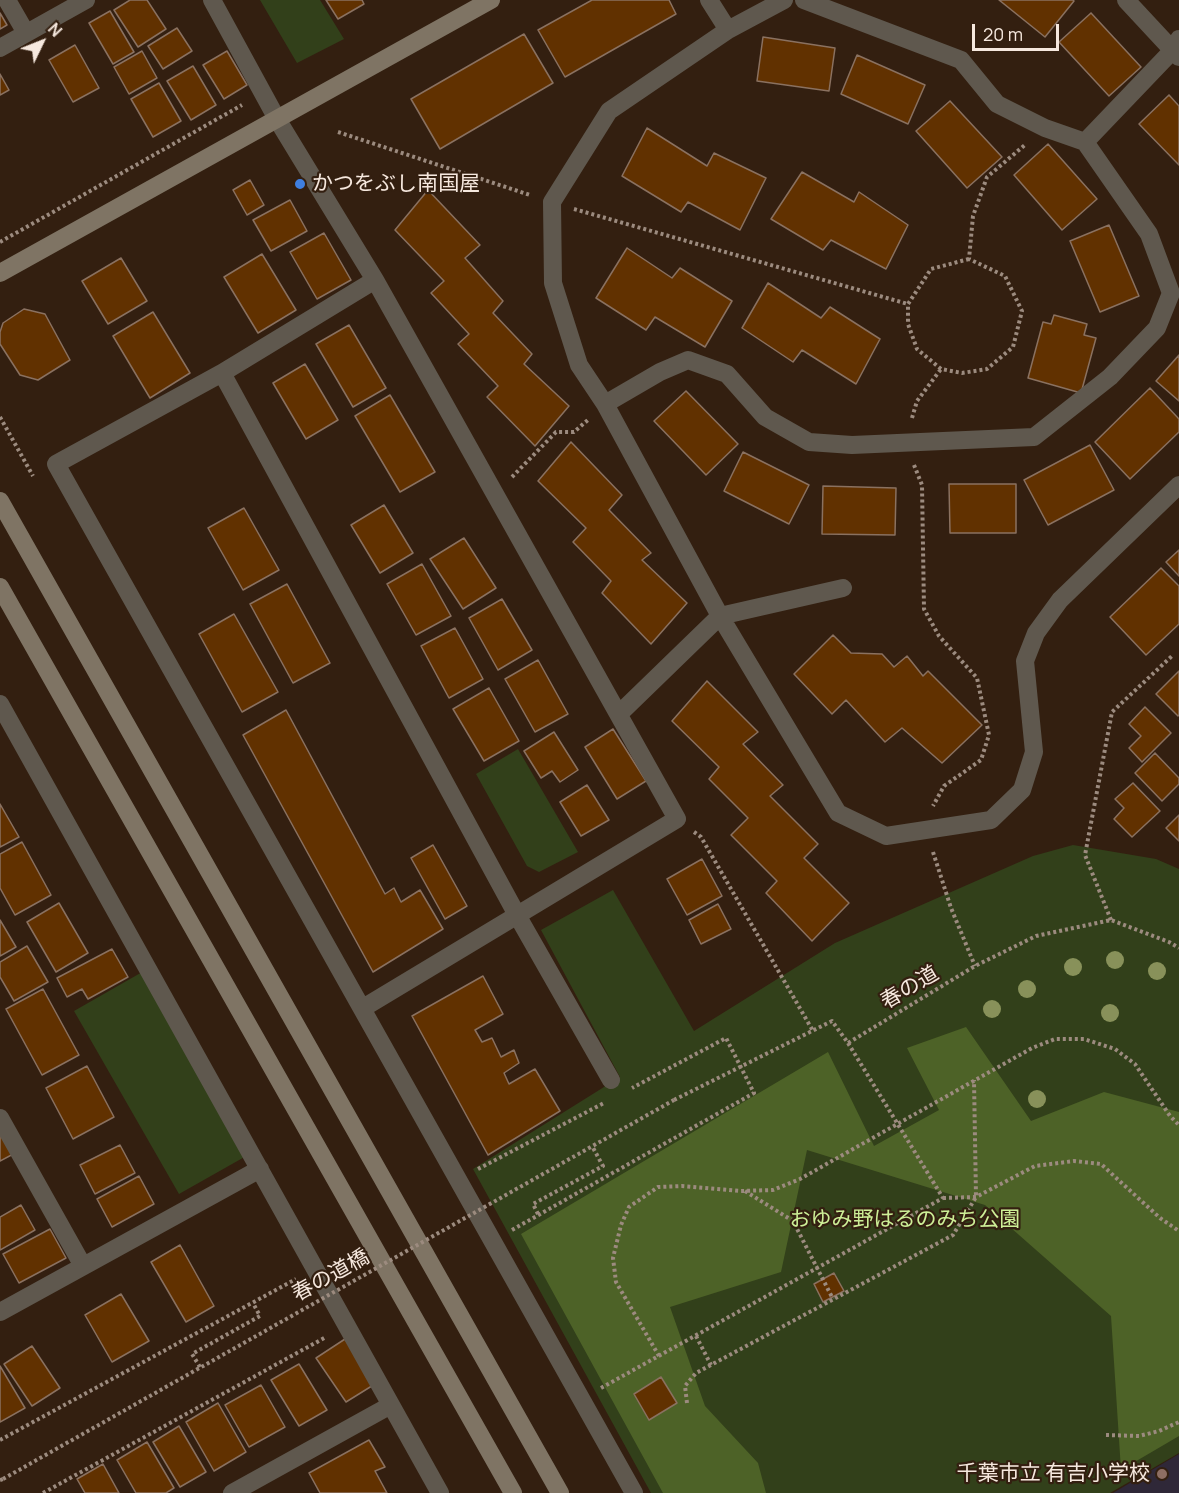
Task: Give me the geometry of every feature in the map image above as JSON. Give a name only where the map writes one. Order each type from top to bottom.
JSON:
[{"type":"street","points":[[7,0],[26,33]]},
{"type":"street","points":[[0,48],[86,0]]},
{"type":"street","points":[[212,0],[277,119],[375,280],[677,819],[363,1008]]},
{"type":"street","points":[[0,273],[491,0]]},
{"type":"street","points":[[709,0],[728,30]]},
{"type":"street","points":[[784,0],[728,30],[609,111],[552,202],[553,283],[579,365],[605,404],[720,616],[838,813],[885,836],[991,820],[1022,790],[1034,752],[1025,661],[1036,633],[1060,600],[1179,485]]},
{"type":"street","points":[[605,404],[660,372],[688,360],[727,374],[765,417],[809,442],[852,445],[1034,438],[1110,377],[1157,328],[1175,296],[1149,234],[1085,142],[1045,128],[997,104],[961,60],[804,0]]},
{"type":"street","points":[[1085,142],[1177,49],[1126,0]]},
{"type":"street","points":[[375,280],[222,373],[56,464],[634,1493]]},
{"type":"street","points":[[222,373],[517,915],[616,1090]]},
{"type":"street","points":[[0,501],[560,1493]]},
{"type":"street","points":[[0,587],[513,1493]]},
{"type":"street","points":[[619,714],[720,616],[843,588]]},
{"type":"street","points":[[0,704],[440,1493]]},
{"type":"street","points":[[0,1118],[83,1266]]},
{"type":"street","points":[[0,1312],[260,1169]]},
{"type":"street","points":[[232,1493],[391,1406]]},
{"type":"path","points":[[0,242],[246,103]]},
{"type":"path","points":[[969,259],[973,216],[987,177],[1045,128]]},
{"type":"path","points":[[338,132],[552,202],[908,304]]},
{"type":"path","points":[[969,259],[1005,276],[1022,311],[1013,347],[987,369],[962,374],[941,369],[917,349],[908,324],[908,304],[931,269],[969,259]]},
{"type":"path","points":[[941,369],[917,401],[905,442],[922,485],[924,609],[939,636],[977,678],[988,735],[981,760],[944,786],[931,809],[929,830],[933,857],[975,966]]},
{"type":"path","points":[[495,495],[556,432],[574,432],[605,404]]},
{"type":"path","points":[[1173,655],[1112,712],[1085,855],[1111,920],[1179,948]]},
{"type":"path","points":[[677,819],[701,837],[813,1031]]},
{"type":"path","name":"春の道","points":[[848,1043],[975,966],[1036,936],[1111,920]]},
{"type":"path","points":[[741,1067],[832,1021],[848,1043],[943,1198]]},
{"type":"path","points":[[459,1179],[616,1090],[726,1038],[754,1093],[494,1241]]},
{"type":"path","points":[[659,1356],[616,1282],[613,1258],[621,1225],[629,1207],[658,1187],[773,1190],[800,1179],[1032,1048],[1055,1039],[1084,1039],[1115,1049],[1135,1064],[1170,1116],[1179,1125]]},
{"type":"path","name":"春の道橋","points":[[2,1479],[674,1100],[741,1067]]},
{"type":"path","points":[[687,1403],[685,1386],[696,1373],[953,1235],[976,1197],[974,1080]]},
{"type":"path","points":[[538,1214],[533,1204],[603,1166],[592,1146]]},
{"type":"path","points":[[582,1399],[943,1198],[976,1197],[1035,1166],[1074,1161],[1101,1164],[1160,1218],[1179,1231]]},
{"type":"path","points":[[745,1191],[793,1221],[833,1299]]},
{"type":"path","points":[[0,1440],[315,1268]]},
{"type":"path","points":[[200,1367],[192,1354],[260,1316],[253,1303]]},
{"type":"path","points":[[43,1493],[347,1326]]},
{"type":"path","points":[[696,1336],[711,1365]]},
{"type":"path","points":[[1106,1435],[1139,1436],[1159,1431],[1179,1422]]},
{"type":"shaded area","name":"千葉市立 有吉小学校","points":[[1179,1454],[1179,1493],[1113,1493]]},
{"type":"green space","points":[[260,0],[320,0],[344,39],[297,63]]},
{"type":"green space","points":[[518,749],[578,852],[539,872],[527,866],[476,774]]},
{"type":"green space","name":"おゆみ野はるのみち公園","points":[[1073,845],[1156,859],[1179,869],[1179,1453],[1110,1493],[651,1493],[473,1169],[620,1077],[541,930],[613,890],[694,1031],[835,943],[1033,856]]},
{"type":"green space","points":[[144,971],[248,1155],[179,1194],[74,1011]]},
{"type":"green space","points":[[966,1027],[1031,1121],[1104,1092],[1179,1112],[1179,1436],[1121,1470],[1111,1316],[985,1205],[807,1150],[781,1272],[670,1307],[705,1406],[758,1463],[766,1493],[663,1493],[521,1234],[828,1052],[874,1146],[939,1110],[907,1048]]},
{"type":"building","points":[[130,0],[147,0],[166,29],[138,47],[114,10]]},
{"type":"building","points":[[326,0],[362,0],[364,4],[338,19]]},
{"type":"building","points":[[592,0],[669,0],[676,14],[565,77],[538,30]]},
{"type":"building","points":[[999,0],[1073,0],[1074,1],[1045,37]]},
{"type":"building","points":[[110,11],[134,52],[113,64],[89,23]]},
{"type":"building","points":[[0,13],[7,25],[0,29]]},
{"type":"building","points":[[1091,13],[1141,67],[1109,96],[1059,42]]},
{"type":"building","points":[[177,28],[192,51],[163,69],[148,46]]},
{"type":"building","points":[[524,34],[553,83],[440,149],[411,99]]},
{"type":"building","points":[[763,37],[835,48],[829,91],[757,81]]},
{"type":"building","points":[[75,45],[99,88],[73,102],[49,60]]},
{"type":"building","points":[[142,51],[157,78],[129,94],[114,67]]},
{"type":"building","points":[[227,51],[247,85],[224,99],[203,65]]},
{"type":"building","points":[[857,55],[925,85],[908,124],[841,94]]},
{"type":"building","points":[[193,66],[216,105],[191,120],[167,81]]},
{"type":"building","points":[[0,74],[9,90],[0,95]]},
{"type":"building","points":[[159,83],[181,121],[153,137],[131,99]]},
{"type":"building","points":[[1169,95],[1179,106],[1179,165],[1139,124]]},
{"type":"building","points":[[950,101],[1002,157],[967,188],[916,131]]},
{"type":"building","points":[[647,128],[707,166],[714,153],[766,178],[740,230],[688,202],[681,212],[622,176]]},
{"type":"building","points":[[1048,144],[1097,199],[1062,230],[1014,175]]},
{"type":"building","points":[[802,172],[854,202],[859,192],[908,225],[886,269],[831,240],[823,250],[771,219]]},
{"type":"building","points":[[250,180],[264,205],[247,215],[233,190]]},
{"type":"building","points":[[428,190],[480,245],[465,258],[503,301],[493,313],[532,354],[524,364],[569,406],[535,446],[487,397],[498,386],[458,344],[469,334],[431,293],[444,281],[395,230]]},
{"type":"building","points":[[290,200],[307,231],[271,251],[253,220]]},
{"type":"building","points":[[1109,225],[1139,296],[1100,312],[1070,241]]},
{"type":"building","points":[[324,233],[351,280],[317,299],[290,252]]},
{"type":"building","points":[[627,248],[672,278],[680,268],[732,301],[705,347],[655,317],[646,330],[596,298]]},
{"type":"building","points":[[262,254],[296,310],[258,333],[224,277]]},
{"type":"building","points":[[121,258],[147,301],[108,324],[82,281]]},
{"type":"building","points":[[768,283],[821,318],[830,307],[880,339],[856,384],[802,350],[793,362],[742,328]]},
{"type":"building","points":[[24,309],[45,314],[70,360],[38,380],[20,375],[0,344],[3,323]]},
{"type":"building","points":[[153,312],[190,373],[150,398],[113,336]]},
{"type":"building","points":[[1054,315],[1087,324],[1084,335],[1096,338],[1081,393],[1028,378],[1043,322],[1051,324]]},
{"type":"building","points":[[349,325],[386,388],[353,407],[316,344]]},
{"type":"building","points":[[1179,355],[1179,401],[1156,381]]},
{"type":"building","points":[[305,364],[338,420],[306,439],[273,383]]},
{"type":"building","points":[[1150,388],[1179,419],[1179,432],[1130,479],[1095,442]]},
{"type":"building","points":[[686,391],[738,444],[706,475],[654,421]]},
{"type":"building","points":[[390,395],[435,472],[400,492],[355,416]]},
{"type":"building","points":[[571,442],[622,495],[609,510],[651,553],[642,560],[687,603],[651,644],[602,593],[611,581],[573,542],[586,528],[538,481]]},
{"type":"building","points":[[1090,445],[1114,490],[1048,525],[1024,480]]},
{"type":"building","points":[[743,452],[809,485],[789,524],[724,491]]},
{"type":"building","points":[[949,484],[1016,484],[1016,533],[950,533]]},
{"type":"building","points":[[823,486],[896,488],[895,535],[822,534]]},
{"type":"building","points":[[384,505],[413,553],[380,573],[351,525]]},
{"type":"building","points":[[244,508],[279,570],[243,590],[208,528]]},
{"type":"building","points":[[464,538],[496,588],[463,609],[430,559]]},
{"type":"building","points":[[1179,550],[1179,576],[1166,562]]},
{"type":"building","points":[[422,564],[451,616],[416,635],[387,584]]},
{"type":"building","points":[[1161,568],[1179,586],[1179,624],[1146,655],[1110,617]]},
{"type":"building","points":[[287,584],[330,663],[293,683],[250,604]]},
{"type":"building","points":[[502,599],[532,650],[498,670],[469,618]]},
{"type":"building","points":[[234,614],[278,692],[242,712],[199,634]]},
{"type":"building","points":[[455,628],[483,679],[449,698],[421,646]]},
{"type":"building","points":[[833,635],[851,653],[882,654],[894,667],[907,656],[923,676],[928,671],[982,725],[942,763],[902,728],[885,742],[846,700],[832,714],[794,674]]},
{"type":"building","points":[[538,660],[568,714],[535,732],[505,679]]},
{"type":"building","points":[[1179,671],[1179,715],[1178,716],[1156,694]]},
{"type":"building","points":[[707,681],[758,732],[743,744],[783,785],[770,796],[818,844],[804,858],[849,903],[812,941],[766,893],[777,881],[731,835],[748,818],[709,779],[719,767],[672,721]]},
{"type":"building","points":[[489,688],[519,741],[484,761],[453,709]]},
{"type":"building","points":[[1145,707],[1171,733],[1142,762],[1129,748],[1141,736],[1129,724]]},
{"type":"building","points":[[286,710],[385,894],[394,888],[401,902],[420,890],[443,929],[373,972],[243,735]]},
{"type":"building","points":[[613,729],[646,781],[617,799],[585,747]]},
{"type":"building","points":[[554,732],[578,770],[560,782],[552,771],[541,778],[524,751]]},
{"type":"building","points":[[1155,753],[1179,778],[1179,784],[1162,801],[1135,773]]},
{"type":"building","points":[[1133,783],[1160,811],[1132,837],[1114,819],[1124,808],[1115,799]]},
{"type":"building","points":[[587,785],[609,820],[581,836],[560,802]]},
{"type":"building","points":[[0,804],[19,837],[0,847]]},
{"type":"building","points":[[1179,815],[1179,841],[1166,828]]},
{"type":"building","points":[[22,842],[51,895],[15,915],[0,888],[0,854]]},
{"type":"building","points":[[433,845],[467,906],[445,919],[411,858]]},
{"type":"building","points":[[702,859],[722,896],[687,915],[667,879]]},
{"type":"building","points":[[59,903],[88,953],[56,972],[27,922]]},
{"type":"building","points":[[718,904],[731,929],[701,944],[689,920]]},
{"type":"building","points":[[0,920],[16,947],[0,956]]},
{"type":"building","points":[[27,946],[48,982],[14,1001],[0,977],[0,962]]},
{"type":"building","points":[[112,949],[128,977],[88,999],[82,989],[67,997],[57,978]]},
{"type":"building","points":[[483,976],[503,1014],[475,1030],[482,1042],[492,1038],[501,1057],[514,1050],[519,1063],[504,1073],[509,1084],[535,1069],[560,1111],[488,1155],[412,1016]]},
{"type":"building","points":[[43,989],[79,1055],[42,1075],[6,1009]]},
{"type":"building","points":[[87,1066],[114,1117],[73,1139],[46,1088]]},
{"type":"building","points":[[0,1120],[17,1152],[0,1161]]},
{"type":"building","points":[[120,1145],[135,1173],[95,1194],[80,1165]]},
{"type":"building","points":[[139,1176],[154,1204],[112,1227],[97,1199]]},
{"type":"building","points":[[21,1205],[35,1230],[0,1250],[0,1217]]},
{"type":"building","points":[[50,1229],[66,1258],[19,1283],[3,1254]]},
{"type":"building","points":[[180,1245],[214,1306],[186,1322],[151,1262]]},
{"type":"building","points":[[834,1273],[844,1291],[823,1302],[814,1284]]},
{"type":"building","points":[[121,1294],[149,1341],[112,1362],[85,1315]]},
{"type":"building","points":[[345,1339],[375,1384],[346,1402],[316,1358]]},
{"type":"building","points":[[32,1346],[60,1388],[32,1406],[4,1364]]},
{"type":"building","points":[[299,1364],[327,1410],[299,1426],[271,1380]]},
{"type":"building","points":[[0,1366],[25,1408],[0,1422]]},
{"type":"building","points":[[661,1377],[677,1403],[649,1420],[634,1394]]},
{"type":"building","points":[[261,1385],[285,1427],[249,1447],[225,1405]]},
{"type":"building","points":[[218,1403],[246,1452],[214,1471],[186,1422]]},
{"type":"building","points":[[179,1426],[206,1472],[180,1487],[153,1442]]},
{"type":"building","points":[[369,1440],[385,1467],[375,1471],[387,1493],[320,1493],[309,1473]]},
{"type":"building","points":[[147,1442],[174,1488],[166,1493],[136,1493],[117,1460]]},
{"type":"building","points":[[103,1464],[119,1493],[85,1493],[77,1479]]},
{"type":"place","name":"かつをぶし南国屋","points":[[300,184]]},
{"type":"place","name":"千葉市立 有吉小学校","points":[[1162,1474]]}]
